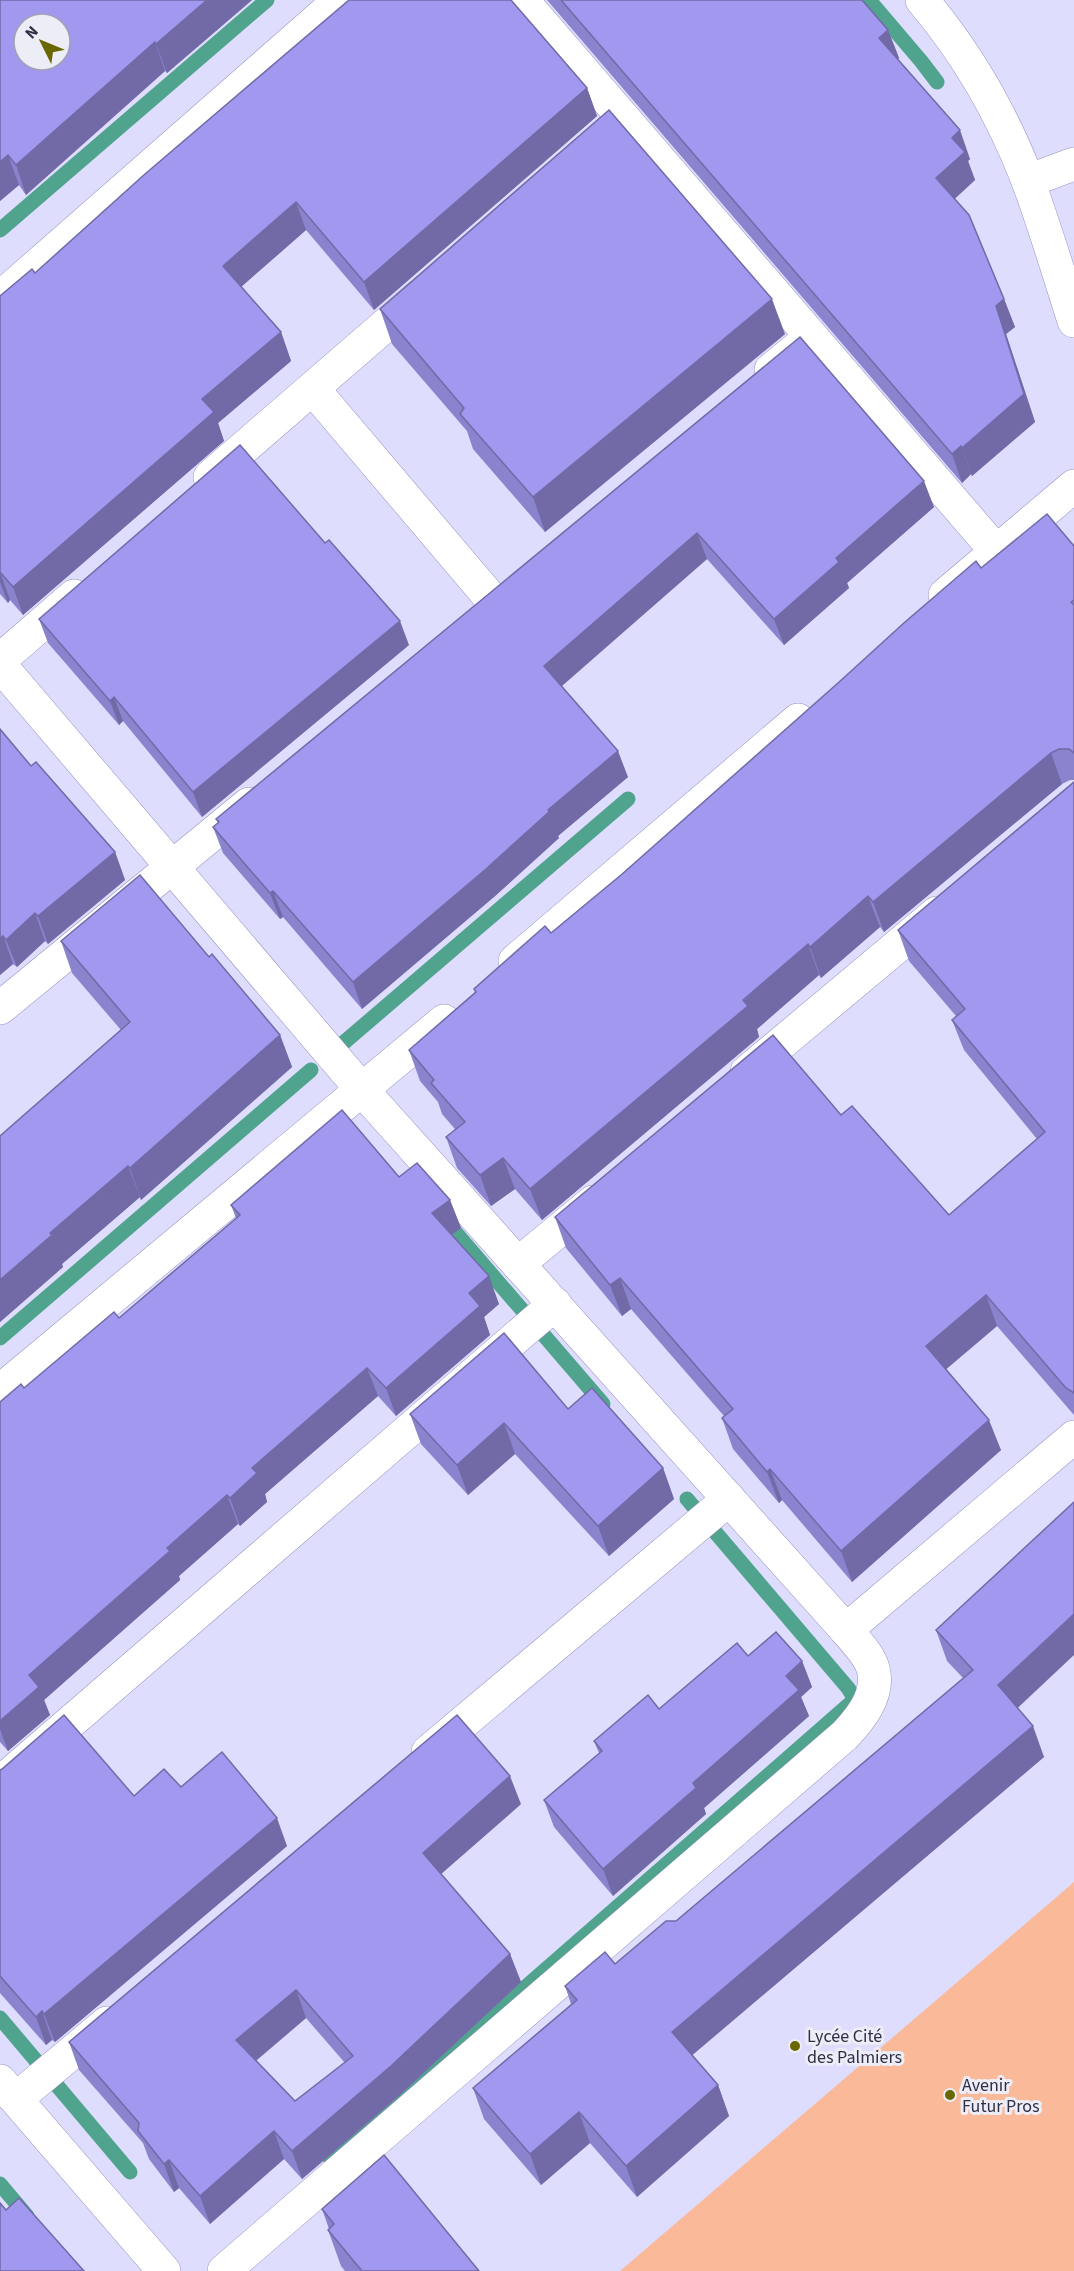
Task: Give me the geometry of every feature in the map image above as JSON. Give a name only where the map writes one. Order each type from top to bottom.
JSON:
[{"type":"street","points":[[0,298],[340,0]]},
{"type":"street","points":[[522,0],[614,126],[812,337],[996,551]]},
{"type":"street","points":[[922,0],[946,28],[996,108],[1028,181],[1074,321]]},
{"type":"street","points":[[1028,181],[1074,165]]},
{"type":"street","points":[[188,497],[437,281]]},
{"type":"street","points":[[748,390],[812,337]]},
{"type":"street","points":[[313,389],[502,593],[466,624]]},
{"type":"street","points":[[924,613],[1074,486]]},
{"type":"street","points":[[0,660],[98,575]]},
{"type":"street","points":[[0,664],[363,1091],[846,1629],[863,1649],[874,1672],[872,1694],[860,1719],[845,1735],[224,2271]]},
{"type":"street","points":[[0,1391],[363,1091],[824,698]]},
{"type":"street","points":[[0,1008],[273,784]]},
{"type":"street","points":[[728,1088],[956,897]]},
{"type":"street","points":[[518,1264],[618,1180]]},
{"type":"street","points":[[0,1783],[555,1304]]},
{"type":"street","points":[[846,1629],[1074,1437]]},
{"type":"street","points":[[409,1768],[729,1499]]},
{"type":"street","points":[[126,2007],[8,2090],[164,2271]]},
{"type":"shaded area","name":"Avenir Futur Pros","points":[[1074,1882],[1074,2271],[620,2271]]},
{"type":"building","points":[[0,0],[207,0],[156,44],[155,42],[16,165],[8,155],[0,162]]},
{"type":"building","points":[[349,0],[511,0],[587,88],[364,282],[296,202],[223,266],[281,332],[202,399],[214,412],[13,587],[0,572],[0,296],[32,269],[35,273],[145,174]]},
{"type":"building","points":[[561,0],[862,0],[888,30],[879,38],[960,130],[952,138],[965,152],[936,178],[969,215],[1004,299],[996,306],[1024,394],[952,454]]},
{"type":"building","points":[[609,110],[772,299],[533,497],[460,414],[464,408],[380,309]]},
{"type":"building","points":[[800,337],[924,481],[836,558],[839,562],[774,619],[697,533],[544,666],[618,751],[548,810],[549,812],[486,869],[353,982],[273,891],[270,893],[213,827],[219,822],[216,819]]},
{"type":"building","points":[[240,445],[325,543],[329,540],[400,621],[193,792],[114,697],[110,701],[39,619]]},
{"type":"building","points":[[1047,514],[1074,546],[1074,600],[1071,602],[1074,605],[1074,753],[1069,749],[1059,749],[1051,753],[873,902],[868,896],[810,947],[808,944],[743,1000],[748,1006],[530,1189],[503,1158],[480,1175],[446,1137],[465,1122],[431,1083],[434,1080],[409,1050],[476,992],[474,989],[545,926],[551,933],[621,875],[976,561],[981,568]]},
{"type":"building","points":[[0,729],[31,766],[36,762],[115,852],[38,916],[35,913],[6,940],[3,936],[0,939]]},
{"type":"building","points":[[1074,782],[1074,1393],[1066,1388],[986,1295],[926,1346],[989,1420],[841,1551],[770,1469],[767,1472],[722,1418],[733,1409],[620,1278],[610,1285],[555,1217],[773,1035],[841,1115],[852,1106],[949,1215],[1045,1132],[952,1020],[965,1009],[898,930]]},
{"type":"building","points":[[140,875],[209,957],[212,954],[280,1035],[130,1168],[128,1166],[50,1233],[52,1235],[0,1280],[0,1136],[130,1022],[61,941]]},
{"type":"building","points":[[342,1110],[399,1177],[417,1163],[450,1200],[432,1213],[489,1276],[469,1293],[480,1306],[386,1388],[367,1368],[252,1468],[257,1473],[230,1498],[227,1495],[167,1548],[170,1551],[29,1675],[39,1687],[0,1721],[0,1402],[21,1384],[24,1388],[114,1312],[119,1318],[240,1215],[231,1205]]},
{"type":"building","points":[[504,1333],[568,1409],[592,1388],[663,1468],[598,1526],[504,1423],[457,1465],[410,1414]]},
{"type":"building","points":[[1074,1502],[1074,1614],[998,1685],[1033,1726],[672,2032],[718,2085],[626,2166],[579,2112],[530,2154],[473,2088],[577,2000],[565,1986],[605,1952],[615,1964],[666,1921],[676,1921],[973,1670],[936,1630]]},
{"type":"building","points":[[776,1632],[802,1661],[786,1676],[799,1690],[693,1783],[696,1788],[603,1869],[544,1800],[602,1751],[594,1741],[648,1695],[659,1709],[737,1643],[748,1656]]},
{"type":"building","points":[[64,1715],[134,1796],[164,1769],[181,1787],[222,1752],[277,1818],[44,2014],[42,2011],[36,2017],[0,1976],[0,1770]]},
{"type":"building","points":[[457,1715],[510,1776],[423,1853],[510,1954],[391,2066],[292,2151],[274,2131],[200,2196],[169,2160],[164,2164],[138,2131],[139,2123],[69,2042]],"holes":[[[296,1990],[353,2056],[295,2101],[236,2040]]]},
{"type":"building","points":[[384,2155],[479,2271],[362,2271],[328,2230],[334,2224],[322,2209]]},
{"type":"building","points":[[19,2198],[84,2271],[0,2271],[0,2203],[6,2210]]},
{"type":"waterway","points":[[0,230],[267,0]]},
{"type":"waterway","points":[[869,0],[937,82]]},
{"type":"waterway","points":[[334,1051],[628,799]]},
{"type":"waterway","points":[[0,1338],[311,1070]]},
{"type":"waterway","points":[[443,1218],[603,1404]]},
{"type":"waterway","points":[[330,2158],[852,1702],[853,1696],[848,1688],[687,1499]]},
{"type":"waterway","points":[[0,2018],[130,2172]]},
{"type":"waterway","points":[[0,2184],[27,2216]]},
{"type":"place","name":"Lycée Cité des Palmiers","points":[[795,2046]]},
{"type":"place","name":"Avenir Futur Pros","points":[[950,2095]]}]
